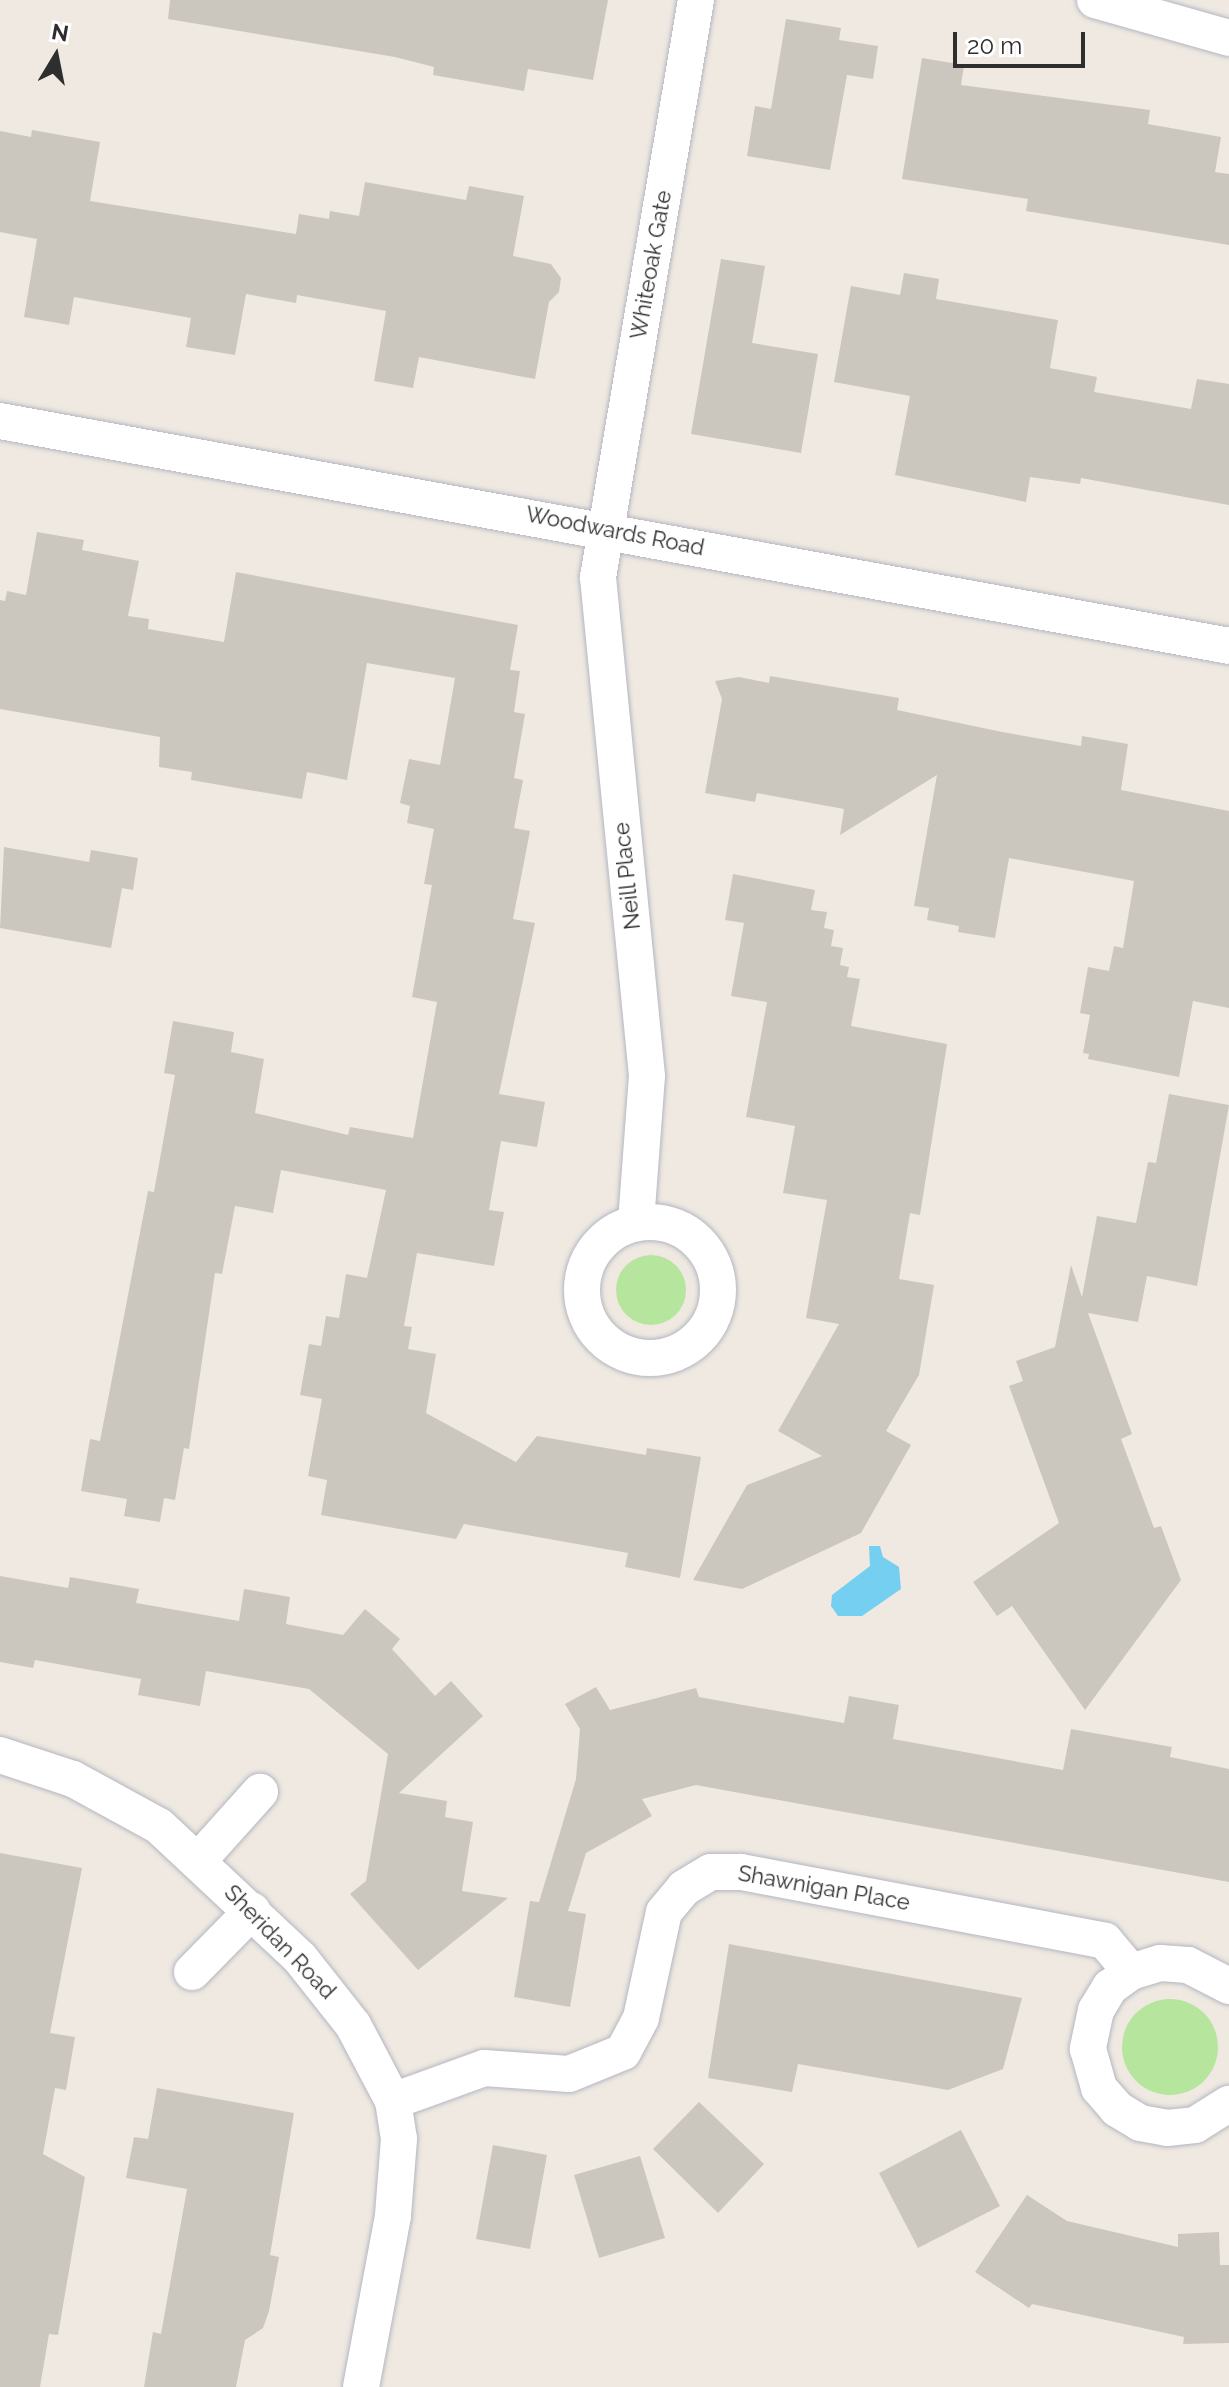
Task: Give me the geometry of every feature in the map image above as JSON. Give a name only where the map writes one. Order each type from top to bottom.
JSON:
[{"type":"street","name":"Whiteoak Gate","points":[[605,529],[696,0]]},
{"type":"street","points":[[1095,0],[1229,38]]},
{"type":"street","name":"Woodwards Road","points":[[0,421],[605,529],[1229,646]]},
{"type":"street","name":"Neill Place","points":[[605,529],[598,577],[647,1076],[636,1222]]},
{"type":"street","name":"Sheridan Road","points":[[0,1755],[73,1779],[132,1808],[198,1861],[252,1911],[337,2000],[393,2101],[399,2139],[397,2178],[361,2387]]},
{"type":"street","points":[[198,1861],[260,1792]]},
{"type":"street","name":"Shawnigan Place","points":[[393,2101],[484,2068],[569,2074],[623,2052],[641,2018],[664,1912],[684,1888],[711,1872],[741,1872],[1105,1941],[1131,1972]]},
{"type":"street","points":[[192,1972],[252,1911]]},
{"type":"street","points":[[1229,1986],[1188,1965],[1160,1963],[1131,1972],[1110,1987],[1091,2023],[1090,2063],[1099,2088],[1128,2117],[1167,2128],[1195,2125],[1229,2104]]},
{"type":"green space","points":[[658,1255],[680,1270],[686,1290],[684,1304],[676,1315],[665,1323],[644,1325],[626,1315],[618,1304],[616,1283],[626,1265],[637,1257]]},
{"type":"green space","points":[[1170,1999],[1188,2003],[1204,2013],[1214,2029],[1218,2047],[1214,2065],[1204,2081],[1188,2091],[1170,2095],[1152,2091],[1136,2081],[1126,2065],[1122,2047],[1126,2029],[1136,2013],[1152,2003]]},
{"type":"water","points":[[869,1546],[880,1546],[883,1557],[899,1567],[901,1589],[862,1616],[838,1616],[831,1606],[832,1595],[870,1566]]},
{"type":"building","points":[[170,0],[608,0],[593,80],[528,69],[524,91],[433,75],[434,67],[395,57],[168,19]]},
{"type":"building","points":[[786,19],[841,28],[839,40],[878,46],[873,79],[847,75],[830,170],[747,156],[755,106],[771,109]]},
{"type":"building","points":[[922,58],[964,65],[961,85],[1150,110],[1148,124],[1221,137],[1215,172],[1229,174],[1229,245],[1026,211],[1028,199],[902,179]]},
{"type":"building","points":[[32,130],[100,142],[90,201],[296,234],[299,214],[329,219],[330,211],[359,216],[365,182],[466,200],[469,186],[524,196],[513,256],[551,264],[561,278],[559,292],[549,302],[535,379],[419,357],[413,388],[374,381],[386,311],[297,295],[296,303],[246,294],[235,355],[186,347],[191,318],[74,297],[69,325],[24,317],[37,239],[0,232],[0,131],[31,137]]},
{"type":"building","points":[[721,259],[765,266],[752,343],[818,354],[801,453],[691,434]]},
{"type":"building","points":[[904,273],[939,279],[936,299],[1058,320],[1050,368],[1097,377],[1094,392],[1191,409],[1197,379],[1229,384],[1229,505],[1081,478],[1080,484],[1030,477],[1026,502],[895,475],[910,396],[834,382],[851,286],[900,295]]},
{"type":"building","points":[[37,532],[84,540],[82,550],[139,561],[128,616],[149,619],[148,629],[224,642],[236,572],[518,625],[510,670],[520,671],[514,712],[525,714],[514,778],[523,780],[514,828],[530,831],[513,919],[535,923],[499,1094],[545,1102],[537,1147],[501,1141],[489,1210],[504,1212],[494,1266],[417,1253],[404,1326],[412,1327],[408,1349],[436,1354],[426,1413],[516,1462],[537,1436],[646,1455],[647,1448],[701,1457],[680,1578],[625,1567],[628,1553],[464,1524],[456,1539],[321,1515],[327,1480],[308,1476],[322,1399],[300,1395],[309,1344],[321,1346],[326,1316],[339,1318],[346,1274],[367,1278],[386,1190],[281,1170],[273,1213],[235,1206],[222,1274],[215,1273],[189,1449],[184,1448],[175,1500],[164,1498],[160,1522],[124,1516],[127,1499],[81,1491],[90,1439],[100,1441],[148,1191],[154,1192],[175,1075],[164,1073],[173,1021],[234,1032],[231,1052],[264,1059],[255,1113],[348,1135],[350,1127],[413,1138],[437,1002],[412,997],[432,885],[424,884],[434,829],[407,823],[410,806],[400,803],[409,759],[440,765],[455,678],[367,663],[347,780],[307,772],[302,799],[191,780],[192,772],[159,767],[160,737],[0,709],[0,600],[5,601],[7,591],[26,595]]},
{"type":"building","points":[[770,676],[899,698],[897,710],[1002,732],[1081,746],[1082,736],[1128,744],[1121,790],[1229,811],[1229,1008],[1193,1001],[1179,1077],[1088,1059],[1089,1054],[1083,1053],[1090,1015],[1080,1013],[1088,967],[1109,971],[1114,946],[1123,948],[1134,881],[1009,858],[995,938],[958,932],[959,926],[927,920],[929,908],[914,906],[937,775],[840,835],[844,809],[757,793],[755,802],[705,793],[722,699],[715,681],[739,677],[769,683]]},
{"type":"building","points":[[4,847],[89,862],[91,850],[138,858],[133,890],[122,888],[111,948],[0,928]]},
{"type":"building","points":[[733,874],[815,890],[811,910],[827,912],[824,928],[834,930],[831,946],[843,948],[840,965],[849,967],[847,977],[860,979],[851,1026],[947,1044],[920,1215],[910,1213],[899,1279],[934,1285],[919,1375],[886,1431],[911,1445],[861,1533],[742,1589],[693,1580],[747,1485],[822,1456],[778,1431],[839,1324],[806,1318],[827,1200],[783,1193],[795,1126],[746,1117],[767,1002],[731,996],[744,923],[725,920]]},
{"type":"building","points":[[1169,1094],[1229,1105],[1197,1286],[1147,1276],[1138,1322],[1088,1313],[1132,1434],[1121,1439],[1154,1528],[1161,1526],[1181,1580],[1085,1710],[1012,1606],[997,1616],[973,1582],[1059,1523],[1009,1386],[1023,1381],[1016,1361],[1055,1347],[1071,1265],[1082,1297],[1097,1216],[1136,1223],[1148,1162],[1156,1163]]},
{"type":"building","points":[[0,1576],[68,1588],[70,1577],[139,1589],[136,1603],[239,1621],[244,1589],[290,1597],[286,1624],[343,1635],[365,1609],[400,1639],[392,1649],[435,1696],[451,1681],[483,1716],[399,1793],[447,1801],[445,1817],[473,1822],[462,1891],[508,1898],[418,1970],[350,1894],[366,1881],[388,1754],[309,1689],[206,1671],[200,1706],[138,1695],[141,1679],[35,1660],[33,1668],[0,1662]]},
{"type":"building","points":[[596,1687],[610,1710],[696,1688],[699,1697],[844,1723],[849,1696],[899,1705],[893,1739],[1063,1770],[1071,1729],[1172,1747],[1170,1757],[1229,1769],[1229,1882],[696,1785],[642,1799],[652,1816],[586,1853],[568,1911],[586,1914],[570,2007],[514,1997],[530,1901],[539,1902],[576,1779],[580,1729],[565,1704]]},
{"type":"building","points":[[0,1853],[82,1868],[50,2033],[75,2037],[66,2090],[55,2088],[43,2154],[85,2177],[58,2335],[49,2334],[40,2387],[0,2387]]},
{"type":"building","points":[[729,1944],[1022,1998],[1003,2069],[948,2090],[798,2064],[792,2092],[708,2078]]},
{"type":"building","points":[[157,2088],[294,2113],[270,2255],[279,2257],[269,2311],[263,2328],[245,2340],[236,2387],[144,2387],[153,2332],[161,2334],[187,2189],[126,2178],[134,2137],[148,2139]]},
{"type":"building","points":[[699,2102],[764,2164],[718,2213],[653,2149]]},
{"type":"building","points":[[961,2130],[1000,2206],[918,2248],[879,2173]]},
{"type":"building","points":[[493,2145],[547,2155],[530,2249],[476,2239]]},
{"type":"building","points":[[640,2156],[665,2238],[599,2258],[574,2175]]},
{"type":"building","points":[[1027,2195],[1067,2221],[1178,2247],[1178,2234],[1219,2232],[1220,2265],[1229,2265],[1229,2343],[1183,2344],[1184,2337],[1032,2304],[1029,2308],[975,2272]]}]
